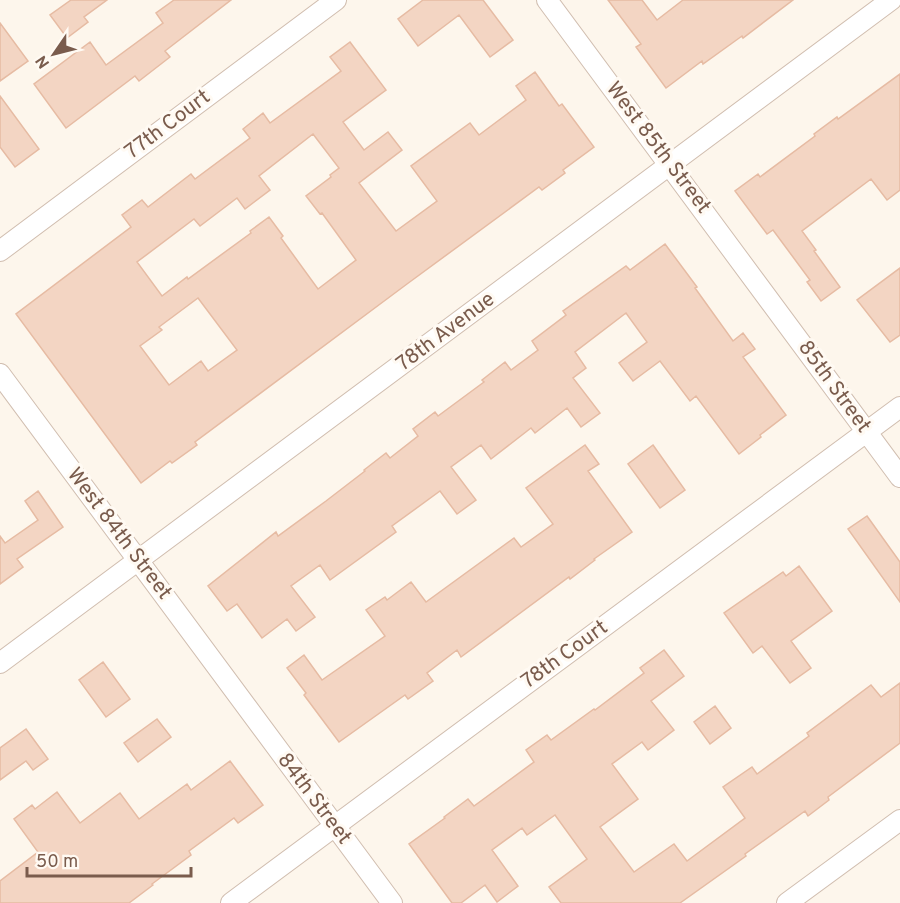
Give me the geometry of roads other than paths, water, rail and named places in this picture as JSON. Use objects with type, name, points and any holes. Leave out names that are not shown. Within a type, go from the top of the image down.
[{"type":"street","name":"77th Court","points":[[0,251],[336,0]]},
{"type":"street","name":"West 85th Street","points":[[547,0],[768,297]]},
{"type":"street","name":"78th Avenue","points":[[0,663],[891,0]]},
{"type":"street","name":"85th Street","points":[[768,297],[900,477]]},
{"type":"street","name":"West 84th Street","points":[[0,374],[237,694]]},
{"type":"street","name":"78th Court","points":[[231,903],[900,407]]},
{"type":"street","name":"84th Street","points":[[237,694],[392,903]]},
{"type":"street","points":[[787,903],[900,820]]}]
